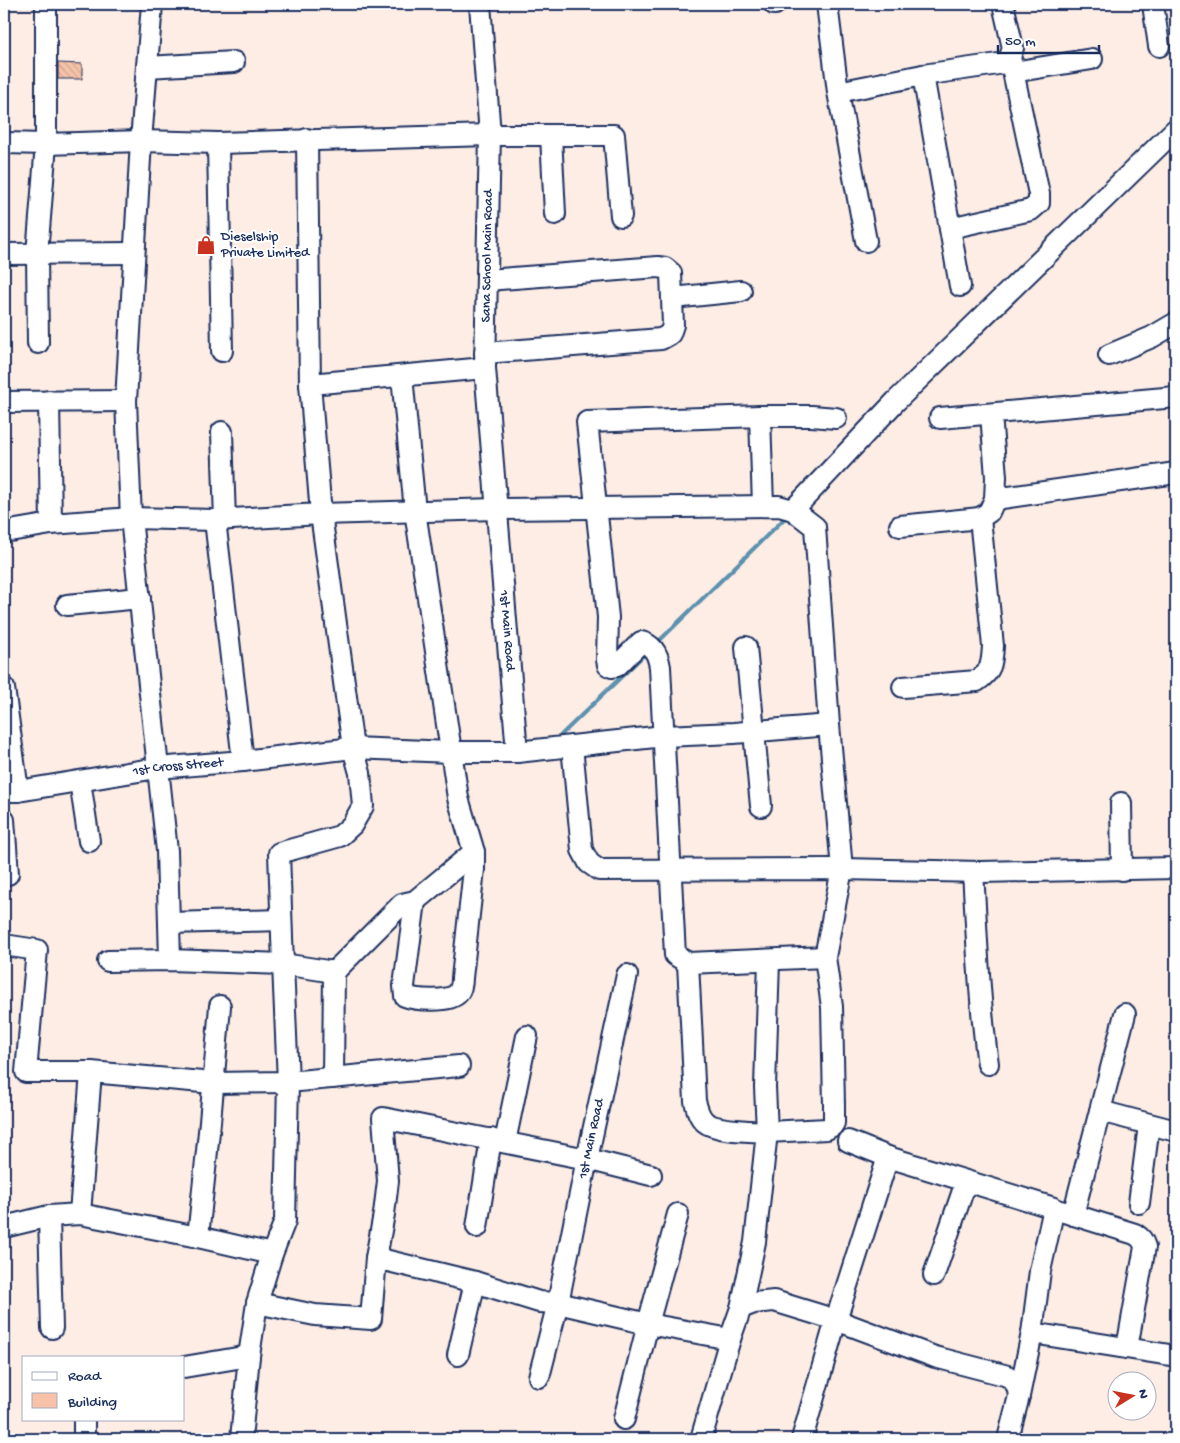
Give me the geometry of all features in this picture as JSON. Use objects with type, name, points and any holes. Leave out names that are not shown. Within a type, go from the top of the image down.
[{"type":"street","points":[[38,342],[37,254],[46,144],[46,4]]},
{"type":"street","points":[[152,4],[141,141],[126,401],[131,518],[167,851],[170,960]]},
{"type":"street","name":"Sana School Main Road","points":[[480,4],[490,135],[485,360],[496,509]]},
{"type":"street","points":[[827,4],[838,92],[866,241]]},
{"type":"street","points":[[950,228],[1030,210],[1039,203],[1039,194],[1012,64],[1013,48],[1003,4]]},
{"type":"street","points":[[1153,4],[1159,46]]},
{"type":"street","points":[[838,92],[923,75],[1005,63],[1092,59]]},
{"type":"street","points":[[147,67],[234,62]]},
{"type":"street","points":[[923,75],[960,286]]},
{"type":"street","points":[[794,510],[896,401],[1176,129]]},
{"type":"street","points":[[4,143],[46,144],[141,141],[218,143],[490,135],[614,135],[621,216]]},
{"type":"street","points":[[551,135],[555,214]]},
{"type":"street","points":[[241,1439],[249,1356],[257,1303],[272,1254],[285,1221],[288,1082],[279,852],[340,836],[352,825],[363,806],[360,773],[353,748],[321,514],[310,384],[307,139]]},
{"type":"street","points":[[218,143],[222,351]]},
{"type":"street","points":[[4,254],[134,253]]},
{"type":"street","points":[[310,384],[402,376],[485,360],[661,339],[670,334],[673,325],[671,273],[665,268],[487,280]]},
{"type":"street","points":[[673,298],[741,292]]},
{"type":"street","points":[[1109,355],[1152,337],[1176,322]]},
{"type":"street","points":[[402,376],[415,511],[451,752],[458,798],[474,852],[474,869],[461,989],[452,998],[411,999],[405,996],[404,986],[415,901]]},
{"type":"street","points":[[940,418],[1176,397]]},
{"type":"street","points":[[49,401],[51,524]]},
{"type":"street","points":[[4,402],[126,401]]},
{"type":"street","points":[[900,526],[980,518],[989,512],[995,499],[996,477],[991,414]]},
{"type":"street","points":[[760,416],[763,506]]},
{"type":"street","points":[[825,957],[688,963],[675,955],[659,660],[652,647],[641,642],[617,666],[612,667],[608,665],[608,617],[587,422],[760,416],[836,418]]},
{"type":"street","points":[[222,432],[220,520],[243,761]]},
{"type":"street","points":[[995,499],[1176,472]]},
{"type":"street","points":[[4,532],[51,524],[131,518],[220,520],[321,514],[496,509],[779,506],[794,510],[815,526],[829,725],[842,869],[825,957],[832,1007],[834,1105],[834,1123],[832,1126],[827,1129],[767,1132],[715,1128],[706,1123],[699,1114],[694,1101],[688,963]]},
{"type":"street","name":"1st Main Road","points":[[496,509],[517,752]]},
{"type":"street","points":[[903,687],[977,681],[986,675],[992,664],[993,646],[980,518]]},
{"type":"street","points":[[67,605],[140,598]]},
{"type":"street","points":[[746,647],[761,806]]},
{"type":"street","points":[[4,688],[11,791]]},
{"type":"street","name":"1st Cross Street","points":[[11,791],[157,768],[243,761],[353,748],[451,752],[517,752],[664,736],[829,725]]},
{"type":"street","points":[[572,746],[582,850],[589,863],[599,870],[842,869],[973,872],[1176,868]]},
{"type":"street","points":[[80,781],[89,841]]},
{"type":"street","points":[[1121,802],[1122,870]]},
{"type":"street","points":[[4,820],[8,874]]},
{"type":"street","points":[[333,1078],[334,972],[402,904],[415,901],[474,852]]},
{"type":"street","points":[[973,872],[978,972],[988,1064]]},
{"type":"street","points":[[169,923],[281,920]]},
{"type":"street","points":[[4,945],[37,950],[26,1072],[91,1072],[213,1083],[288,1082],[458,1066]]},
{"type":"street","points":[[108,962],[170,960],[282,964],[334,972]]},
{"type":"street","points":[[701,1439],[741,1308],[755,1242],[767,1132],[765,1087],[769,960]]},
{"type":"street","name":"1st Main Road","points":[[540,1377],[558,1303],[586,1159],[627,975]]},
{"type":"street","points":[[198,1237],[220,1006]]},
{"type":"street","points":[[1008,1439],[1032,1333],[1040,1271],[1100,1111],[1125,1014]]},
{"type":"street","points":[[477,1227],[498,1141],[528,1036]]},
{"type":"street","points":[[80,1214],[91,1072]]},
{"type":"street","points":[[1100,1111],[1176,1131]]},
{"type":"street","points":[[257,1303],[315,1315],[371,1319],[376,1258],[388,1181],[383,1118],[586,1159],[651,1175]]},
{"type":"street","points":[[1139,1203],[1149,1125]]},
{"type":"street","points":[[848,1141],[888,1157],[1135,1234],[1142,1238],[1145,1247],[1127,1348]]},
{"type":"street","points":[[802,1439],[836,1320],[888,1157]]},
{"type":"street","points":[[934,1274],[966,1182]]},
{"type":"street","points":[[4,1227],[50,1216],[80,1214],[198,1237],[272,1254]]},
{"type":"street","points":[[624,1419],[678,1214]]},
{"type":"street","points":[[50,1216],[52,1328]]},
{"type":"street","points":[[376,1258],[475,1282],[539,1302],[558,1303],[648,1324],[730,1339]]},
{"type":"street","points":[[458,1355],[475,1282]]},
{"type":"street","points":[[741,1308],[754,1303],[774,1301],[836,1320],[935,1357],[1008,1376],[1018,1386],[1019,1396]]},
{"type":"street","points":[[1032,1333],[1176,1356]]},
{"type":"street","points":[[185,1367],[249,1356]]},
{"type":"street","points":[[84,1420],[84,1439]]},
{"type":"building","points":[[58,63],[82,64],[82,79],[58,79]]},
{"type":"waterway","points":[[656,644],[787,516]]},
{"type":"waterway","points":[[561,735],[647,652]]},
{"type":"place","name":"Dieselship Private Limited","points":[[206,245]]}]
